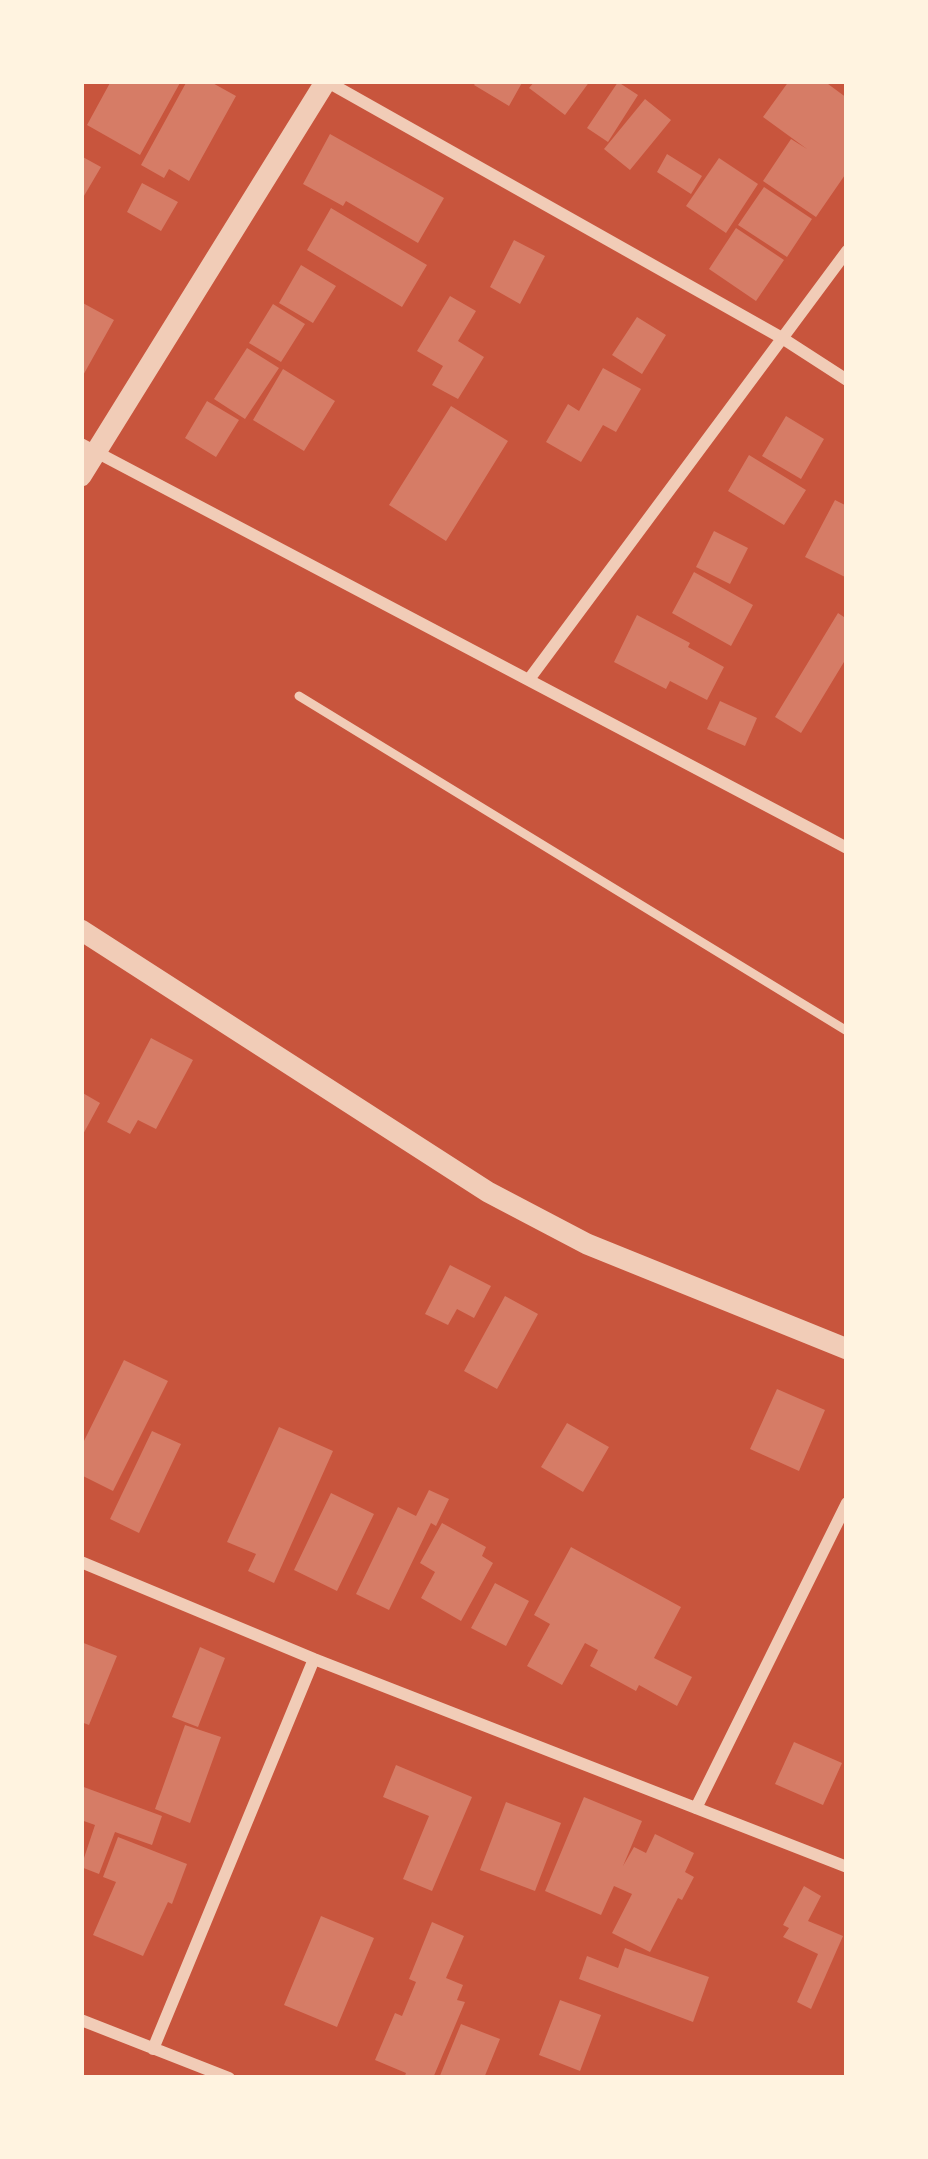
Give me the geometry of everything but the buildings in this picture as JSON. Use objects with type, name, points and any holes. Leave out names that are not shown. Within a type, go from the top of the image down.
[{"type":"street","points":[[81,476],[88,448],[326,81],[782,338],[847,380]]},
{"type":"street","points":[[530,678],[847,251]]},
{"type":"street","points":[[88,448],[847,848]]},
{"type":"street","points":[[81,930],[488,1192],[587,1244],[847,1349]]},
{"type":"street","points":[[696,1808],[847,1503]]},
{"type":"street","points":[[81,1562],[314,1659],[847,1868]]},
{"type":"street","points":[[153,2049],[314,1659]]},
{"type":"street","points":[[81,2020],[230,2078]]},
{"type":"lane","points":[[299,696],[847,1031]]}]
